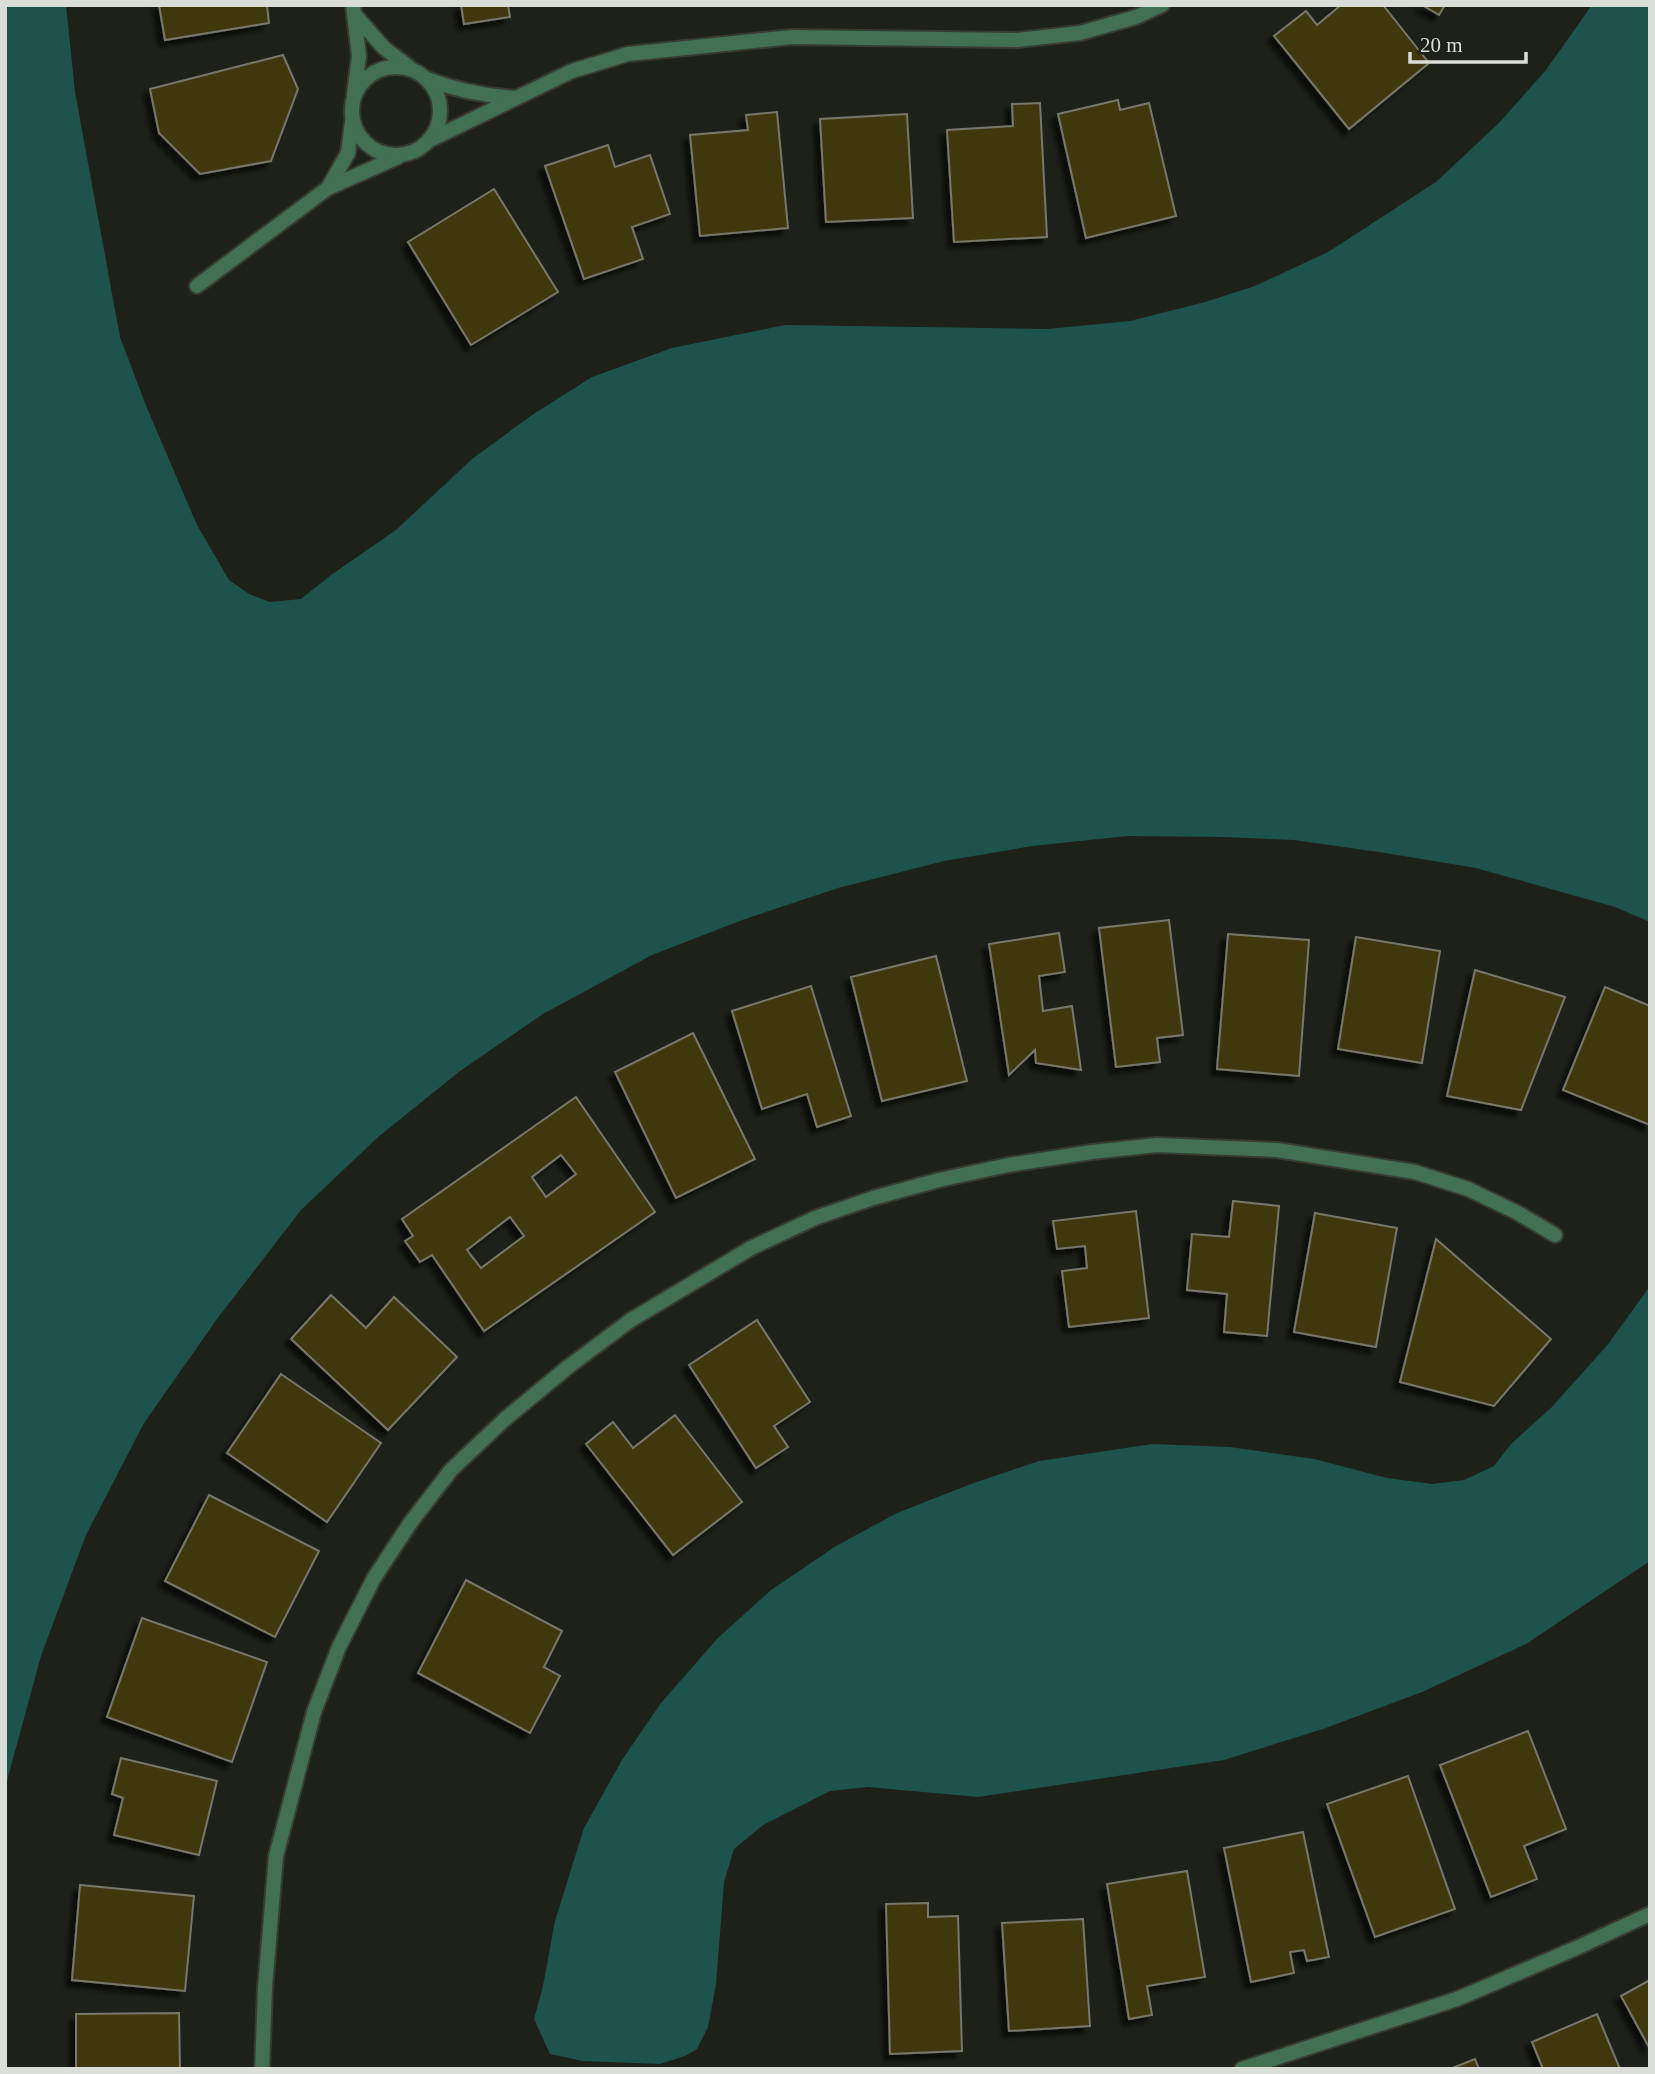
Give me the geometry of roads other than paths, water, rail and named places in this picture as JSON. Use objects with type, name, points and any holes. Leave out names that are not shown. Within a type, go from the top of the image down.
[{"type":"street","points":[[197,286],[328,188],[423,147],[432,139],[572,71],[628,54],[792,37],[1017,40],[1080,33],[1136,17],[1162,5]]},
{"type":"street","points":[[354,10],[384,48],[426,79],[435,89],[440,114],[432,139]]},
{"type":"street","points":[[328,188],[348,153],[359,56],[354,10]]},
{"type":"street","points":[[354,98],[360,85],[384,68],[413,70]]},
{"type":"street","points":[[426,79],[452,89],[485,96],[517,98]]},
{"type":"street","points":[[352,115],[363,141],[374,150],[401,156]]},
{"type":"street","points":[[262,2069],[265,1988],[276,1856],[314,1712],[339,1647],[374,1578],[411,1522],[451,1470],[505,1419],[631,1320],[751,1248],[815,1218],[873,1198],[1008,1165],[1157,1145],[1277,1150],[1415,1172],[1468,1189],[1555,1234]]},
{"type":"street","points":[[1241,2069],[1457,1999],[1650,1914]]},
{"type":"water","points":[[5,5],[66,5],[75,92],[120,337],[197,525],[229,580],[249,594],[270,602],[301,599],[396,530],[472,459],[532,415],[592,377],[672,348],[785,325],[1048,329],[1130,321],[1255,286],[1328,252],[1436,182],[1500,122],[1546,70],[1592,5],[1650,5],[1650,922],[1615,907],[1476,868],[1379,852],[1294,840],[1127,836],[1032,846],[944,861],[838,888],[745,919],[652,955],[543,1014],[460,1071],[377,1138],[301,1210],[217,1319],[144,1423],[86,1535],[41,1656],[8,1777],[5,1798]]},
{"type":"water","points":[[1650,1286],[1650,1561],[1526,1644],[1422,1692],[1323,1729],[1224,1760],[978,1797],[868,1787],[830,1791],[763,1825],[734,1849],[724,1882],[716,1984],[708,2027],[697,2049],[660,2064],[583,2061],[550,2054],[534,2019],[555,1921],[584,1828],[622,1760],[661,1703],[718,1638],[771,1590],[836,1546],[897,1513],[1039,1461],[1152,1444],[1230,1447],[1314,1459],[1387,1478],[1432,1484],[1464,1480],[1494,1466],[1511,1444],[1552,1407],[1609,1343]]}]
